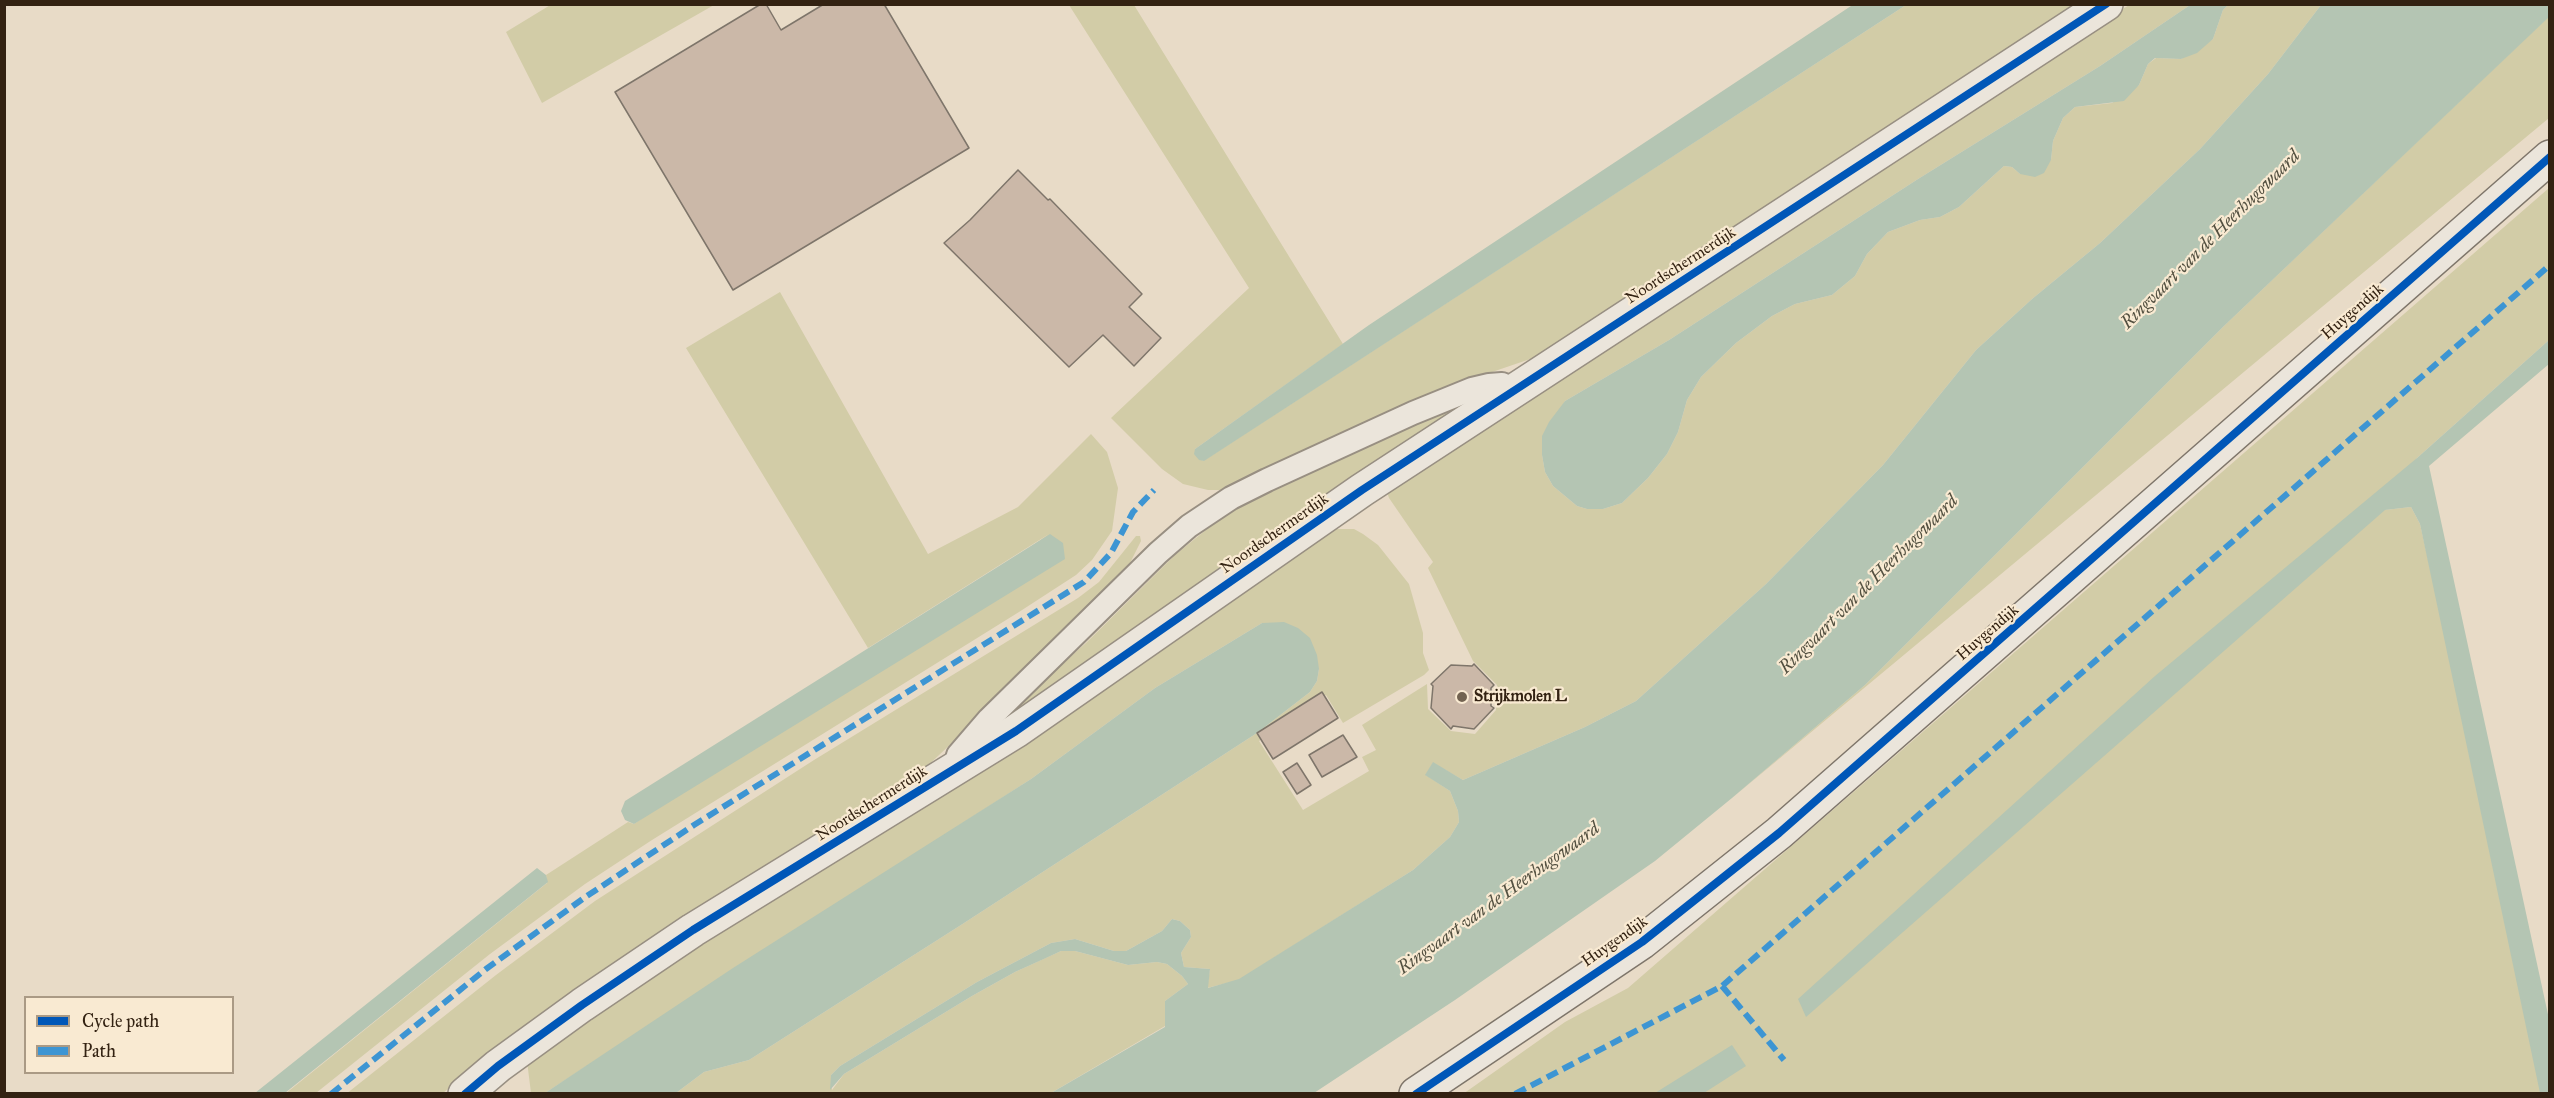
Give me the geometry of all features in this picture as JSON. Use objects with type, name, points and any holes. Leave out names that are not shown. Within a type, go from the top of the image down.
[{"type":"street","name":"Noordschermerdijk","points":[[465,1094],[498,1066],[582,1005],[693,930],[1016,731],[1353,496],[2106,4]]},
{"type":"street","name":"Huygendijk","points":[[1416,1094],[1642,942],[1779,833],[2550,157]]},
{"type":"lane","points":[[955,768],[958,755],[989,718],[1189,526],[1232,498],[1267,480],[1413,413],[1472,389],[1489,385],[1502,384],[1513,390]]},
{"type":"shaded area","points":[[552,4],[714,5],[542,103],[506,32]]},
{"type":"shaded area","points":[[1069,5],[1134,5],[1343,344],[1195,449],[1203,461],[1906,5],[2082,5],[1542,355],[1451,386],[1251,478],[1221,490],[1208,490],[1183,484],[1162,469],[1111,418],[1249,288]]},
{"type":"shaded area","points":[[2129,5],[2190,5],[2100,66],[1918,179],[1669,340],[1565,401],[1542,455],[1545,472],[1553,486],[1577,506],[1587,509],[1603,509],[1622,503],[1648,478],[1667,454],[1678,432],[1687,400],[1701,377],[1736,343],[1772,316],[1795,304],[1832,295],[1855,276],[1867,254],[1888,232],[1920,220],[1940,217],[1959,207],[2004,166],[2012,167],[2020,174],[2051,160],[2053,141],[2063,118],[2075,107],[2112,103],[2139,85],[2148,64],[2156,58],[2181,59],[2213,39],[2223,10],[2228,5],[2321,5],[2268,74],[2200,149],[2100,243],[2032,299],[1976,350],[1883,465],[1766,584],[1636,701],[1585,727],[1463,780],[1433,763],[1426,775],[1450,791],[1458,811],[1459,822],[1450,837],[1413,870],[1239,980],[1207,988],[1210,969],[1184,967],[1181,953],[1191,937],[1190,930],[1180,921],[1172,919],[1162,931],[1126,951],[1114,951],[1075,939],[1051,943],[977,982],[840,1066],[831,1075],[832,1090],[844,1074],[972,996],[1015,972],[1061,951],[1075,951],[1128,965],[1157,962],[1167,964],[1182,976],[1188,984],[1165,1001],[1165,1026],[1051,1093],[676,1093],[704,1072],[749,1060],[1257,733],[1310,692],[1317,681],[1319,669],[1262,623],[1155,688],[1031,779],[545,1093],[531,1093],[527,1061],[530,1056],[1322,533],[1337,529],[1354,529],[1363,534],[1378,545],[1409,584],[1423,633],[1423,653],[1429,670],[1343,723],[1326,695],[1259,741],[1303,810],[1369,771],[1362,757],[1376,750],[1362,725],[1427,684],[1428,709],[1451,731],[1475,734],[1496,710],[1497,685],[1473,661],[1428,568],[1433,562],[1387,492]]},
{"type":"shaded area","points":[[2549,16],[2549,118],[1732,798],[1865,685],[2224,326]]},
{"type":"shaded area","points":[[2549,188],[2549,340],[2417,458],[2385,510],[2411,507],[2420,524],[2549,1093],[1463,1094],[1565,1022],[1628,988]]},
{"type":"shaded area","points":[[780,292],[928,554],[1018,507],[1091,434],[1107,452],[1118,488],[1112,531],[1092,560],[1076,575],[585,884],[490,954],[316,1093],[285,1094],[547,883],[546,875],[628,822],[634,824],[1049,534],[868,648],[686,348]]},
{"type":"shaded area","points":[[1461,403],[1465,406],[997,730],[1004,715],[1086,643],[1175,555],[1217,521],[1324,464]]},
{"type":"shaded area","points":[[1136,536],[1140,536],[1141,541],[1127,569],[1042,658],[921,772],[481,1061],[443,1093],[346,1094],[496,975],[595,901],[814,760],[1078,598],[1099,582]]},
{"type":"water","points":[[1854,4],[1906,5],[1204,461],[1199,460],[1194,454],[1195,449],[1369,325]]},
{"type":"water","points":[[2190,5],[2228,5],[2223,10],[2213,39],[2197,53],[2181,59],[2155,58],[2148,64],[2139,85],[2124,101],[2075,107],[2063,118],[2053,141],[2051,160],[2044,173],[2035,177],[2020,174],[2012,167],[2004,166],[1959,207],[1940,217],[1920,220],[1888,232],[1867,254],[1855,276],[1832,295],[1795,304],[1772,316],[1736,343],[1701,377],[1687,400],[1678,432],[1667,454],[1648,478],[1622,503],[1603,509],[1587,509],[1577,506],[1553,486],[1545,472],[1542,436],[1549,422],[1565,401],[1669,340],[1918,179],[2100,66]]},
{"type":"water","name":"Ringvaart van de Heerhugowaard","points":[[2321,5],[2549,5],[2550,16],[2224,326],[1865,685],[1655,861],[1455,1000],[1314,1093],[1051,1093],[1165,1027],[1165,1001],[1188,984],[1167,964],[1157,962],[1128,965],[1075,951],[1061,951],[1015,972],[972,996],[844,1074],[830,1090],[831,1075],[840,1066],[977,982],[1051,943],[1075,939],[1114,951],[1126,951],[1162,931],[1172,919],[1180,921],[1190,930],[1191,937],[1181,953],[1184,967],[1210,969],[1208,988],[1239,979],[1413,870],[1450,837],[1459,822],[1458,811],[1450,791],[1425,775],[1433,762],[1463,780],[1585,727],[1636,701],[1766,584],[1883,465],[1976,350],[2032,299],[2100,243],[2200,149],[2268,74]]},
{"type":"water","points":[[2549,340],[2549,364],[2429,466],[2549,1019],[2549,1093],[2540,1093],[2420,524],[2411,507],[2385,510],[1806,1017],[1798,999],[2155,676],[2417,458]]},
{"type":"water","points":[[1050,534],[1063,543],[1065,559],[634,824],[625,820],[621,811],[625,801]]},
{"type":"water","points":[[1284,622],[1298,628],[1310,638],[1317,655],[1319,669],[1317,681],[1310,692],[1257,733],[961,925],[749,1060],[704,1072],[676,1093],[545,1093],[733,968],[1031,779],[1155,688],[1262,623]]},
{"type":"water","points":[[537,868],[546,875],[548,882],[285,1093],[255,1093]]},
{"type":"water","points":[[1732,1045],[1746,1066],[1704,1093],[1655,1093]]},
{"type":"building","points":[[761,4],[766,4],[781,30],[824,4],[884,4],[969,148],[733,290],[615,92]]},
{"type":"building","points":[[1018,170],[1048,200],[1050,199],[1142,294],[1129,307],[1161,338],[1134,366],[1103,335],[1069,367],[944,243],[970,220]]},
{"type":"building","name":"Strijkmolen L","points":[[1474,664],[1494,685],[1491,688],[1491,706],[1494,708],[1474,729],[1453,726],[1451,729],[1431,708],[1433,686],[1431,684],[1451,665],[1472,666]]},
{"type":"building","points":[[1322,692],[1338,718],[1273,759],[1257,733]]},
{"type":"building","points":[[1343,735],[1357,757],[1322,777],[1309,755]]},
{"type":"building","points":[[1297,763],[1311,785],[1297,794],[1283,772]]},
{"type":"marked path","points":[[1515,1094],[1722,986],[2550,265]]},
{"type":"marked path","points":[[331,1094],[486,969],[584,898],[694,825],[1084,582],[1111,553],[1133,512],[1154,490]]},
{"type":"marked path","points":[[1722,986],[1784,1060]]},
{"type":"cycle path","points":[[465,1094],[498,1066],[582,1005],[693,930],[1016,731],[1362,490],[2106,4]]},
{"type":"cycle path","points":[[1416,1094],[1642,942],[1779,833],[2550,157]]},
{"type":"place","name":"Strijkmolen L","points":[[1462,697]]}]
